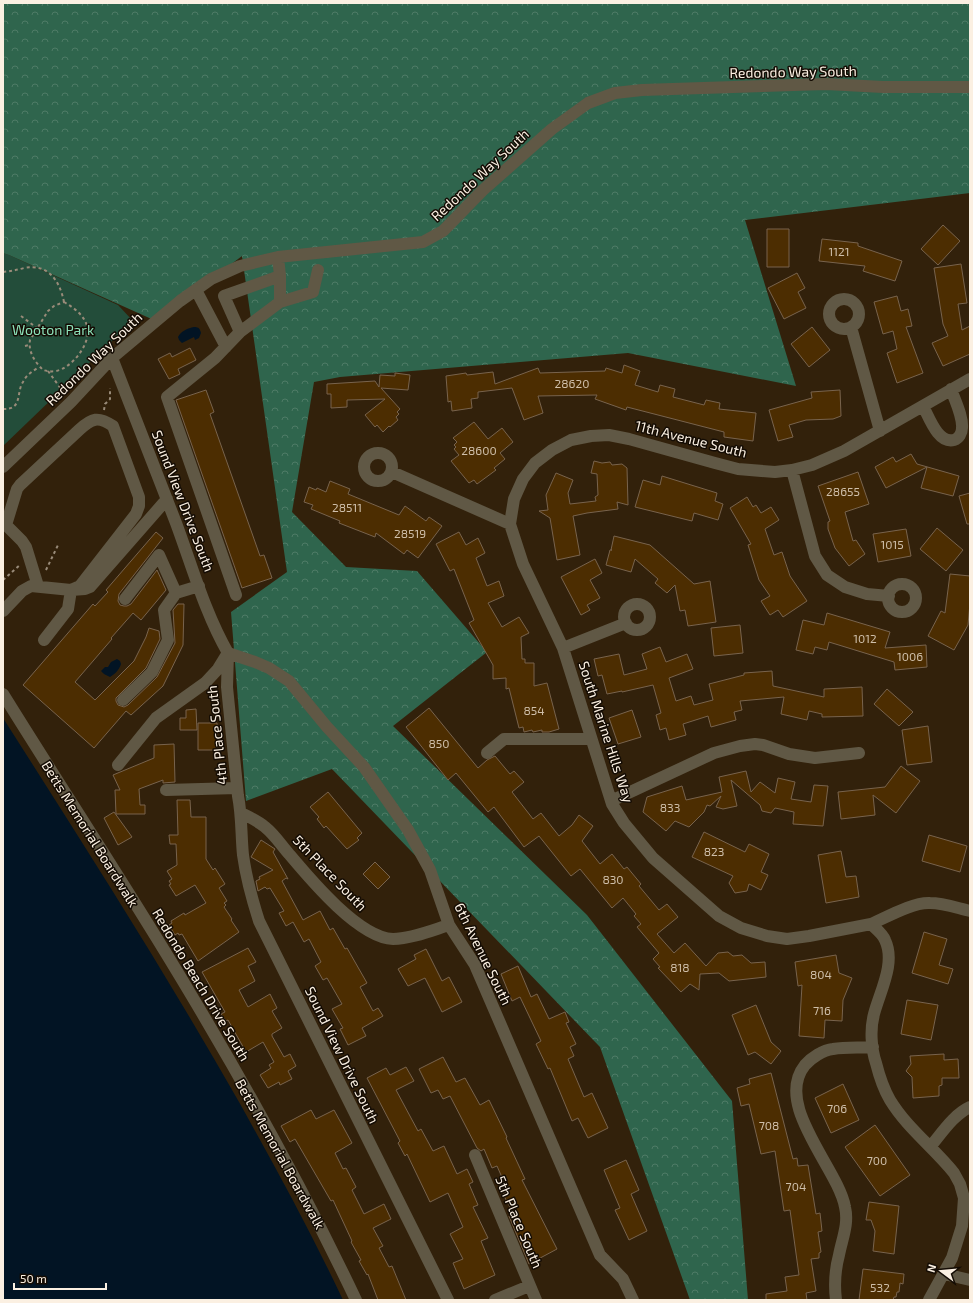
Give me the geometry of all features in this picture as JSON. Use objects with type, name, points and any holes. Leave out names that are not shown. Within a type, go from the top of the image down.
[{"type":"street","name":"Redondo Way South","points":[[3,467],[71,402],[112,358],[156,321],[211,279],[240,266],[278,257],[423,242],[443,232],[483,190],[552,129],[588,103],[615,93],[642,90],[826,84],[883,87],[970,87]]},
{"type":"street","points":[[278,257],[280,302]]},
{"type":"street","points":[[236,596],[166,397],[215,358],[240,332],[280,302],[313,292],[318,270]]},
{"type":"street","points":[[240,332],[224,296],[280,276]]},
{"type":"street","points":[[196,290],[226,346]]},
{"type":"street","points":[[851,327],[880,431]]},
{"type":"street","name":"Sound View Drive South","points":[[112,358],[167,499],[198,586],[228,653]]},
{"type":"street","name":"11th Avenue South","points":[[510,524],[514,499],[523,479],[535,463],[552,450],[571,440],[591,436],[609,435],[629,438],[714,463],[738,468],[775,472],[792,470],[829,459],[970,379]]},
{"type":"street","points":[[923,406],[938,434],[944,439],[952,440],[957,438],[960,435],[962,428],[962,420],[951,389]]},
{"type":"street","points":[[38,586],[26,547],[22,541],[4,524],[17,489],[20,485],[87,423],[95,419],[105,421],[113,426],[139,497],[138,506],[136,514],[80,586],[71,590]]},
{"type":"street","points":[[792,470],[815,556],[828,574],[845,587],[867,594],[889,596]]},
{"type":"street","points":[[392,472],[510,524]]},
{"type":"street","points":[[3,611],[22,591],[31,586],[71,590],[90,587],[167,499]]},
{"type":"street","name":"South Marine Hills Way","points":[[510,524],[523,564],[563,648],[610,801],[624,823],[653,858],[719,916],[741,928],[767,936],[787,939],[871,924],[913,906],[929,903],[948,905],[970,911]]},
{"type":"street","points":[[125,599],[159,555],[176,593]]},
{"type":"street","points":[[123,700],[152,672],[168,640],[164,610],[176,593],[198,586]]},
{"type":"street","points":[[44,640],[68,609],[71,590]]},
{"type":"street","points":[[563,648],[626,623]]},
{"type":"street","points":[[118,766],[156,718],[205,683],[218,669],[228,653]]},
{"type":"street","name":"4th Place South","points":[[228,653],[227,686],[237,788],[241,813]]},
{"type":"street","name":"6th Avenue South","points":[[228,653],[269,668],[289,681],[327,727],[364,767],[408,830],[430,870],[449,925],[475,964],[600,1255],[623,1279],[633,1300]]},
{"type":"street","name":"Redondo Beach Drive South","points":[[3,694],[190,993],[324,1232],[356,1300]]},
{"type":"street","points":[[487,753],[504,738],[591,739]]},
{"type":"street","points":[[610,801],[714,753],[740,746],[755,744],[763,745],[789,754],[815,758],[859,753]]},
{"type":"street","points":[[166,790],[237,788]]},
{"type":"street","name":"Sound View Drive South","points":[[241,813],[243,854],[249,887],[259,920],[448,1300]]},
{"type":"street","name":"5th Place South","points":[[241,813],[265,827],[325,894],[353,920],[372,934],[399,939],[449,925]]},
{"type":"street","points":[[871,924],[885,938],[889,958],[874,1016],[872,1047],[881,1078],[890,1099],[905,1120],[954,1173],[960,1184],[964,1198],[963,1218],[958,1241],[952,1258],[929,1300]]},
{"type":"street","points":[[836,1300],[834,1287],[835,1272],[846,1230],[845,1206],[839,1187],[804,1124],[798,1099],[797,1085],[802,1069],[816,1056],[832,1049],[872,1047]]},
{"type":"street","points":[[930,1147],[957,1116],[970,1107]]},
{"type":"street","name":"5th Place South","points":[[475,1155],[536,1300]]},
{"type":"street","points":[[944,1274],[970,1280]]},
{"type":"street","points":[[495,1300],[529,1286]]},
{"type":"path","points":[[3,272],[18,271],[25,268],[40,269],[54,277],[58,282],[62,289],[64,302]]},
{"type":"path","points":[[64,302],[74,308],[82,316],[87,326],[87,339],[79,354],[66,367],[56,371],[43,370],[32,358],[29,345],[30,340],[48,311],[54,306],[64,302]]},
{"type":"path","points":[[21,316],[37,328]]},
{"type":"path","points":[[25,346],[29,345]]},
{"type":"path","points":[[3,409],[12,408],[16,404],[24,380],[40,366]]},
{"type":"path","points":[[48,371],[71,402]]},
{"type":"path","points":[[105,421],[104,408],[105,404],[110,399],[110,385]]},
{"type":"green space","points":[[3,3],[970,3],[970,193],[745,220],[796,386],[628,353],[340,377],[314,382],[292,512],[346,567],[417,571],[487,652],[393,726],[587,915],[732,1101],[748,1300],[690,1300],[600,1047],[332,769],[246,801],[231,612],[287,572],[242,256],[156,321],[3,253]]},
{"type":"green space","name":"Wooton Park","points":[[3,253],[118,305],[133,321],[3,446]]},
{"type":"water","points":[[194,327],[200,330],[201,333],[199,338],[195,340],[194,337],[182,343],[179,340],[179,335],[185,330]]},
{"type":"water","points":[[117,659],[121,664],[114,675],[110,677],[101,671],[105,667],[108,667],[111,662]]},
{"type":"water","points":[[3,718],[124,909],[211,1053],[292,1200],[343,1300],[3,1300]]},
{"type":"building","points":[[943,225],[960,241],[938,265],[921,249]]},
{"type":"building","points":[[767,229],[789,229],[789,267],[767,267]]},
{"type":"building","points":[[822,239],[858,243],[858,246],[902,261],[895,281],[863,271],[865,266],[819,261]]},
{"type":"building","points":[[961,264],[967,303],[958,304],[962,330],[970,326],[970,354],[943,366],[932,343],[948,336],[943,324],[934,268]]},
{"type":"building","points":[[797,273],[805,288],[798,292],[806,308],[784,319],[768,288]]},
{"type":"building","points":[[897,296],[901,311],[908,309],[912,326],[906,327],[923,373],[897,383],[887,353],[897,349],[893,331],[883,334],[874,302]]},
{"type":"building","points":[[812,327],[830,350],[809,367],[791,344]]},
{"type":"building","points":[[190,348],[196,360],[178,369],[180,374],[169,379],[158,359],[170,353],[172,357]]},
{"type":"building","points":[[624,365],[640,371],[635,385],[658,392],[660,385],[675,389],[673,397],[704,405],[706,400],[720,403],[719,409],[756,413],[753,441],[724,437],[724,432],[627,407],[626,410],[595,399],[597,395],[538,396],[543,413],[524,420],[512,388],[478,392],[478,398],[471,399],[472,408],[452,411],[451,401],[448,402],[446,376],[466,373],[467,375],[493,372],[495,384],[538,368],[540,373],[605,371],[606,368],[622,373]]},
{"type":"building","points":[[395,373],[410,375],[408,390],[381,388],[400,409],[397,412],[399,414],[396,417],[398,420],[383,432],[377,425],[375,427],[365,415],[385,399],[347,400],[347,407],[331,408],[331,394],[327,394],[327,384],[375,381],[379,387],[380,375],[395,376]]},
{"type":"building","points":[[206,390],[214,412],[210,414],[260,556],[264,555],[272,578],[242,588],[176,400]]},
{"type":"building","points":[[840,390],[841,416],[833,419],[806,420],[789,425],[793,437],[778,441],[769,410],[812,398],[811,392]]},
{"type":"building","points":[[474,422],[488,439],[502,428],[513,442],[500,453],[505,459],[494,468],[496,470],[477,484],[474,480],[469,483],[451,461],[459,455],[454,449],[456,447],[454,445],[457,442],[453,438]]},
{"type":"building","points":[[911,454],[917,464],[959,476],[953,496],[921,488],[927,467],[886,488],[875,467],[893,457],[896,462]]},
{"type":"building","points":[[594,461],[602,463],[610,462],[612,465],[622,464],[627,468],[628,505],[617,502],[618,509],[573,516],[580,555],[557,560],[550,518],[539,511],[548,510],[546,495],[556,473],[573,480],[568,493],[570,504],[596,501],[595,497],[598,495],[597,474],[591,473]]},
{"type":"building","points":[[858,472],[869,504],[845,512],[853,541],[856,540],[865,554],[849,566],[835,548],[828,529],[828,522],[830,521],[818,486]]},
{"type":"building","points":[[662,476],[717,493],[715,501],[723,504],[718,520],[694,513],[692,521],[635,507],[643,480],[660,485]]},
{"type":"building","points":[[330,481],[350,489],[348,494],[399,515],[405,506],[426,521],[429,517],[442,526],[418,558],[407,550],[404,554],[376,533],[375,537],[339,523],[340,521],[311,509],[313,505],[304,502],[309,487],[316,490],[317,488],[326,492]]},
{"type":"building","points":[[970,493],[970,524],[967,524],[959,496]]},
{"type":"building","points":[[747,497],[753,507],[756,505],[761,513],[771,507],[779,520],[765,529],[774,555],[782,552],[790,576],[807,601],[783,617],[778,610],[770,615],[761,601],[770,596],[759,580],[748,545],[751,544],[730,508]]},
{"type":"building","points":[[937,528],[963,550],[946,571],[920,549]]},
{"type":"building","points":[[906,529],[911,556],[878,562],[873,534]]},
{"type":"building","points":[[156,532],[163,538],[119,594],[118,601],[120,605],[124,606],[131,604],[157,570],[166,590],[141,620],[133,613],[75,682],[95,700],[134,661],[149,628],[159,631],[160,639],[146,668],[116,698],[118,705],[124,707],[128,705],[157,677],[175,643],[173,610],[178,604],[184,604],[183,645],[163,686],[131,715],[126,711],[94,748],[23,685],[93,604],[95,606],[108,592],[106,590]]},
{"type":"building","points":[[459,532],[466,545],[478,538],[485,553],[476,558],[487,586],[499,581],[504,596],[488,603],[502,627],[519,617],[529,633],[521,637],[522,659],[525,659],[525,663],[534,663],[534,686],[547,683],[559,729],[549,732],[542,732],[542,730],[533,732],[532,730],[524,732],[523,727],[519,728],[509,688],[506,689],[506,678],[493,679],[493,665],[469,623],[474,620],[454,569],[450,571],[436,544]]},
{"type":"building","points":[[614,536],[650,545],[694,584],[710,581],[716,622],[688,626],[685,610],[680,611],[675,585],[667,593],[655,583],[658,579],[635,559],[631,572],[606,565]]},
{"type":"building","points":[[595,559],[602,573],[590,580],[600,598],[587,605],[590,610],[581,615],[561,577]]},
{"type":"building","points":[[950,574],[970,576],[968,625],[954,650],[928,636],[941,611],[945,613]]},
{"type":"building","points":[[827,613],[890,632],[885,648],[926,645],[927,667],[895,670],[894,662],[829,642],[827,650],[815,647],[813,654],[796,650],[803,620],[824,625]]},
{"type":"building","points":[[740,625],[743,653],[714,656],[711,628]]},
{"type":"building","points":[[660,647],[666,662],[687,654],[693,669],[669,678],[676,701],[691,696],[694,705],[713,700],[709,684],[744,675],[744,673],[772,671],[773,686],[824,697],[824,689],[862,687],[863,716],[822,717],[822,714],[809,711],[807,720],[781,714],[784,697],[740,701],[742,710],[734,712],[736,720],[711,727],[708,716],[683,724],[686,735],[669,740],[666,728],[660,730],[656,715],[661,713],[653,685],[607,694],[602,675],[598,676],[594,659],[619,654],[624,675],[647,669],[642,654]]},
{"type":"building","points":[[887,689],[913,712],[899,726],[874,704]]},
{"type":"building","points":[[429,708],[478,768],[487,760],[495,756],[510,774],[514,771],[524,782],[512,792],[533,819],[541,813],[559,836],[572,825],[579,815],[593,826],[582,841],[600,864],[612,854],[624,869],[627,867],[641,884],[639,886],[659,910],[667,904],[678,917],[657,934],[674,953],[685,943],[706,966],[718,953],[728,952],[733,956],[742,955],[751,963],[765,962],[766,977],[729,981],[719,973],[700,974],[699,990],[690,984],[681,992],[658,968],[660,967],[653,959],[659,953],[637,927],[641,924],[634,916],[636,914],[623,898],[612,908],[580,869],[571,876],[539,836],[524,847],[494,807],[488,812],[456,773],[448,780],[406,727]]},
{"type":"building","points":[[196,709],[197,730],[180,730],[180,718],[186,718],[186,710]]},
{"type":"building","points":[[632,710],[641,737],[618,744],[609,718]]},
{"type":"building","points":[[198,723],[217,723],[217,750],[198,750]]},
{"type":"building","points":[[928,726],[932,762],[907,765],[902,730]]},
{"type":"building","points":[[174,744],[175,782],[163,783],[163,780],[139,789],[140,805],[145,805],[145,814],[116,814],[115,790],[120,790],[113,775],[154,758],[154,745]]},
{"type":"building","points":[[901,766],[920,781],[896,813],[873,795],[875,815],[841,819],[838,792],[885,787]]},
{"type":"building","points":[[746,771],[751,792],[760,782],[775,793],[778,778],[795,782],[791,799],[811,802],[814,785],[828,786],[823,826],[793,824],[794,812],[775,808],[771,813],[762,811],[760,805],[731,780],[737,806],[723,809],[716,807],[721,796],[710,806],[707,805],[704,812],[689,827],[675,821],[666,831],[643,812],[647,797],[682,786],[686,800],[722,792],[719,777]]},
{"type":"building","points":[[328,792],[362,833],[357,838],[359,840],[347,849],[326,826],[324,828],[317,819],[319,817],[310,807]]},
{"type":"building","points":[[177,800],[190,800],[191,817],[206,817],[206,859],[213,870],[215,868],[225,884],[219,888],[227,901],[224,903],[226,905],[224,907],[239,932],[198,961],[182,934],[179,935],[178,933],[175,935],[169,925],[172,923],[171,921],[184,913],[185,915],[206,903],[195,885],[176,896],[169,885],[171,884],[169,881],[172,879],[167,871],[177,865],[176,844],[170,844],[169,835],[178,835]]},
{"type":"building","points":[[114,812],[132,837],[118,845],[104,818]]},
{"type":"building","points":[[704,832],[745,852],[749,844],[769,854],[761,872],[768,875],[761,890],[749,884],[747,891],[735,893],[729,883],[733,876],[692,857]]},
{"type":"building","points":[[929,835],[967,846],[960,872],[922,861]]},
{"type":"building","points":[[261,840],[275,849],[273,852],[288,879],[286,878],[282,881],[303,920],[320,911],[330,930],[333,928],[345,949],[347,948],[367,983],[360,987],[373,1011],[378,1008],[383,1016],[362,1028],[366,1036],[348,1045],[340,1029],[343,1028],[332,1009],[342,1004],[327,978],[323,980],[315,966],[321,962],[309,939],[304,942],[293,922],[286,926],[279,913],[284,911],[270,888],[267,889],[265,887],[258,891],[256,881],[260,879],[259,877],[273,870],[251,857]]},
{"type":"building","points":[[841,851],[846,877],[856,876],[859,897],[826,903],[818,855]]},
{"type":"building","points":[[375,862],[390,877],[378,889],[363,874]]},
{"type":"building","points":[[924,932],[947,939],[939,965],[953,969],[948,984],[912,973]]},
{"type":"building","points":[[248,948],[256,962],[248,966],[255,981],[239,990],[248,1007],[270,994],[277,1008],[272,1011],[282,1028],[272,1034],[272,1036],[284,1057],[290,1054],[296,1066],[288,1071],[292,1079],[280,1085],[279,1082],[268,1088],[260,1075],[271,1068],[269,1065],[274,1062],[263,1042],[246,1052],[228,1020],[226,1021],[221,1014],[225,1012],[202,972]]},
{"type":"building","points":[[426,949],[442,981],[449,977],[462,1002],[442,1012],[425,978],[408,986],[398,969],[416,959],[414,955]]},
{"type":"building","points":[[836,955],[839,973],[852,978],[843,1000],[842,1021],[825,1020],[824,1038],[799,1036],[802,985],[798,986],[795,962]]},
{"type":"building","points":[[518,966],[531,997],[537,994],[549,1019],[565,1012],[569,1022],[566,1023],[576,1044],[570,1047],[574,1056],[568,1059],[584,1097],[592,1093],[608,1128],[588,1138],[578,1118],[572,1121],[550,1068],[548,1069],[536,1044],[541,1041],[520,997],[512,1001],[501,974]]},
{"type":"building","points":[[907,1000],[938,1005],[931,1040],[901,1034]]},
{"type":"building","points":[[756,1005],[771,1042],[781,1051],[771,1064],[755,1052],[748,1055],[732,1015]]},
{"type":"building","points":[[944,1054],[944,1060],[958,1059],[959,1078],[942,1078],[942,1085],[939,1086],[939,1096],[913,1098],[912,1077],[906,1071],[911,1064],[910,1056]]},
{"type":"building","points":[[443,1057],[456,1082],[465,1078],[480,1105],[489,1100],[525,1179],[522,1180],[557,1249],[529,1264],[509,1216],[513,1213],[503,1194],[508,1191],[497,1166],[492,1168],[484,1149],[481,1151],[477,1148],[450,1096],[443,1099],[438,1090],[431,1093],[419,1069]]},
{"type":"building","points":[[406,1067],[414,1081],[396,1090],[418,1131],[421,1129],[433,1151],[444,1146],[457,1174],[467,1169],[473,1182],[469,1184],[478,1205],[473,1207],[488,1238],[481,1241],[495,1275],[464,1289],[453,1263],[463,1259],[450,1234],[463,1227],[448,1193],[430,1202],[407,1154],[405,1156],[398,1143],[400,1141],[367,1078],[386,1068],[390,1075]]},
{"type":"building","points":[[771,1073],[793,1159],[797,1158],[798,1166],[808,1165],[816,1214],[820,1213],[822,1231],[818,1232],[821,1252],[819,1253],[819,1258],[811,1259],[816,1291],[806,1293],[807,1300],[766,1300],[766,1294],[787,1291],[785,1277],[799,1275],[790,1210],[784,1211],[775,1151],[761,1154],[749,1104],[741,1106],[737,1088],[750,1084],[749,1079]]},
{"type":"building","points":[[843,1084],[859,1120],[831,1133],[815,1098]]},
{"type":"building","points":[[311,1110],[316,1119],[334,1110],[352,1143],[335,1153],[343,1169],[346,1168],[356,1187],[352,1190],[364,1214],[384,1204],[391,1219],[373,1228],[383,1246],[379,1248],[389,1267],[392,1266],[406,1300],[378,1300],[368,1274],[367,1275],[359,1261],[361,1260],[351,1242],[352,1241],[333,1200],[331,1201],[295,1139],[290,1142],[281,1126]]},
{"type":"building","points":[[875,1125],[910,1175],[880,1196],[845,1147]]},
{"type":"building","points":[[626,1160],[639,1190],[631,1194],[647,1231],[629,1240],[615,1210],[620,1208],[604,1170]]},
{"type":"building","points":[[869,1202],[899,1206],[894,1254],[873,1251],[875,1231],[871,1220],[866,1220]]},
{"type":"building","points":[[863,1269],[904,1274],[903,1284],[900,1283],[899,1292],[897,1292],[896,1297],[894,1297],[893,1300],[859,1300]]}]
